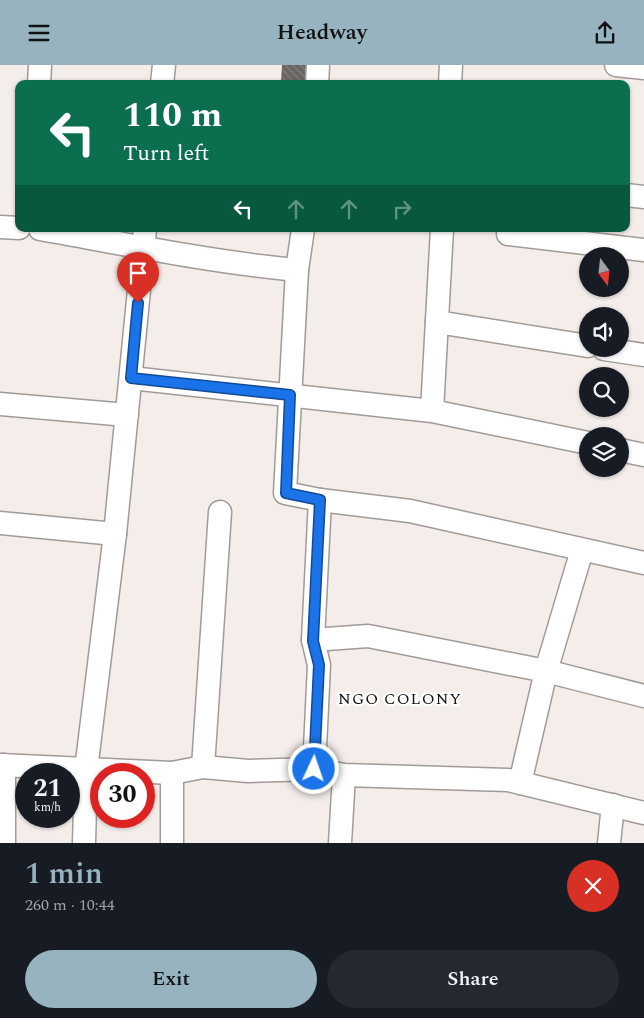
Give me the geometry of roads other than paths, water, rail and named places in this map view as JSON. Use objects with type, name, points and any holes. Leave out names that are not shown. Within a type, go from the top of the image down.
[{"type":"street","points":[[39,80],[40,65]]},
{"type":"street","points":[[162,80],[164,65]]},
{"type":"street","points":[[317,80],[318,65]]},
{"type":"street","points":[[450,80],[451,65]]},
{"type":"street","points":[[616,65],[644,67]]},
{"type":"street","points":[[630,195],[644,197]]},
{"type":"street","points":[[0,227],[15,227]]},
{"type":"street","points":[[75,232],[144,238],[260,267],[297,270]]},
{"type":"street","points":[[303,232],[297,270],[286,493],[320,500],[410,511],[644,563]]},
{"type":"street","points":[[432,411],[442,232]]},
{"type":"street","points":[[508,234],[644,250]]},
{"type":"street","points":[[84,843],[86,770],[116,534],[144,238]]},
{"type":"street","points":[[437,322],[579,345]]},
{"type":"street","points":[[629,353],[644,355]]},
{"type":"street","points":[[131,378],[432,411],[579,441]]},
{"type":"street","points":[[0,404],[127,415]]},
{"type":"street","points":[[629,452],[644,455]]},
{"type":"street","points":[[314,769],[319,665],[313,641],[320,500]]},
{"type":"street","points":[[203,767],[220,512]]},
{"type":"street","points":[[0,523],[116,534]]},
{"type":"street","points":[[520,783],[546,671],[582,550]]},
{"type":"street","points":[[313,641],[368,636],[546,671],[644,696]]},
{"type":"street","points":[[4,843],[2,765],[172,773],[203,767],[248,771],[314,769],[344,775],[508,780],[644,813]]},
{"type":"street","points":[[172,773],[172,843]]},
{"type":"street","points":[[340,843],[344,775]]},
{"type":"street","points":[[609,843],[614,805]]},
{"type":"district","name":"NGO COLONY","points":[[400,699]]}]
